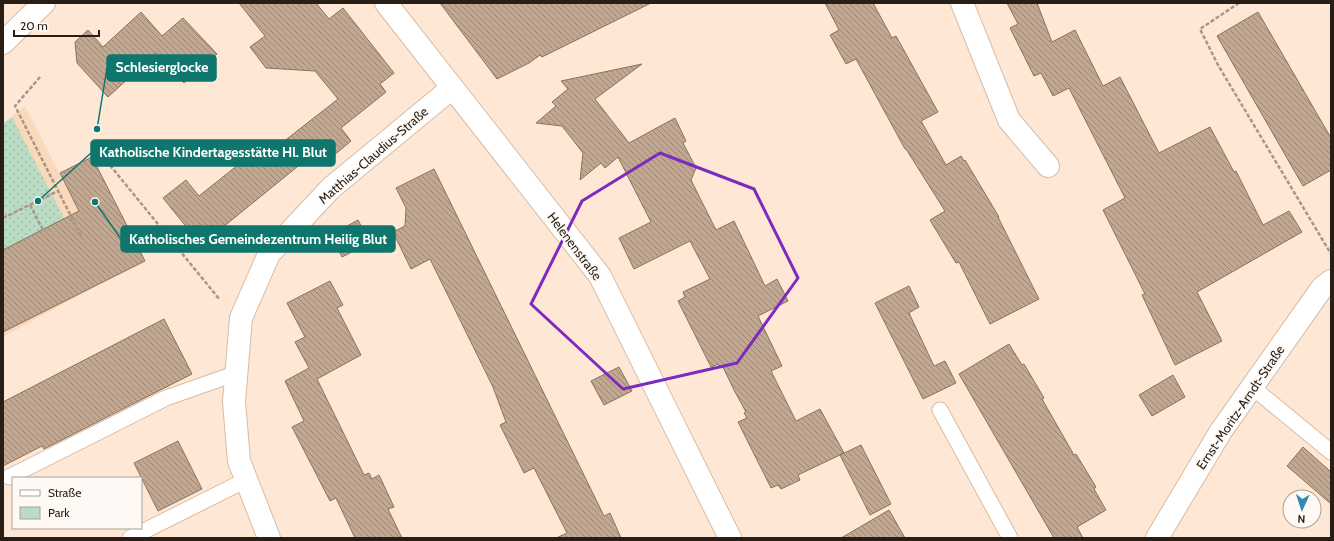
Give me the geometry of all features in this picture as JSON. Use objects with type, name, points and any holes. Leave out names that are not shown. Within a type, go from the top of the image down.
[{"type":"street","points":[[3,43],[44,3]]},
{"type":"street","name":"Helenenstraße","points":[[386,3],[600,276],[730,538]]},
{"type":"street","points":[[962,3],[1010,120],[1048,166]]},
{"type":"street","name":"Matthias-Claudius-Straße","points":[[269,538],[239,462],[234,402],[241,318],[270,254],[331,188],[452,88]]},
{"type":"street","name":"Ernst-Moritz-Arndt-Straße","points":[[1157,538],[1221,431],[1322,288],[1331,281]]},
{"type":"lane","points":[[9,477],[166,398],[237,373]]},
{"type":"lane","points":[[1252,387],[1331,452]]},
{"type":"lane","points":[[940,410],[1010,538]]},
{"type":"lane","points":[[130,538],[246,480]]},
{"type":"path","points":[[1238,3],[1200,30],[1218,65],[1331,254]]},
{"type":"path","points":[[40,77],[15,106],[81,236]]},
{"type":"path","points":[[91,142],[232,314],[241,318]]},
{"type":"path","points":[[3,218],[58,191]]},
{"type":"path","points":[[30,205],[43,230]]},
{"type":"highlighted area","points":[[660,153],[754,189],[798,278],[737,363],[623,389],[531,304],[582,201]]},
{"type":"shaded area","points":[[25,106],[112,277],[3,337],[3,124]]},
{"type":"green space","points":[[12,117],[65,220],[22,240],[6,250],[3,250],[3,124]]},
{"type":"building","points":[[239,3],[316,3],[329,19],[343,8],[394,73],[380,84],[386,92],[341,128],[351,141],[333,156],[324,145],[201,245],[163,198],[186,180],[199,196],[263,145],[269,153],[338,99],[315,71],[266,68],[250,47],[265,36]]},
{"type":"building","points":[[440,3],[651,3],[542,57],[540,55],[529,63],[497,79]]},
{"type":"building","points":[[825,3],[873,3],[892,38],[896,36],[938,112],[921,121],[946,165],[961,156],[964,161],[965,160],[999,217],[1039,299],[990,324],[959,262],[956,263],[930,220],[945,211],[905,149],[856,59],[846,64],[830,35],[839,30]]},
{"type":"building","points":[[1007,3],[1037,3],[1052,42],[1075,30],[1103,86],[1120,77],[1159,153],[1210,127],[1234,172],[1236,171],[1263,225],[1289,211],[1302,232],[1197,292],[1222,341],[1175,365],[1142,295],[1145,294],[1103,210],[1125,198],[1069,88],[1053,96],[1041,73],[1034,76],[1010,28],[1018,24]]},
{"type":"building","points":[[141,12],[162,36],[183,18],[217,54],[184,83],[156,53],[108,97],[77,63],[75,42],[88,30],[103,47]]},
{"type":"building","points":[[1258,12],[1331,138],[1331,170],[1303,186],[1217,36]]},
{"type":"building","points":[[642,64],[595,99],[629,143],[675,118],[686,141],[683,143],[696,168],[691,180],[716,230],[734,221],[765,286],[777,279],[788,301],[758,316],[782,366],[771,371],[796,421],[820,409],[844,453],[798,475],[800,480],[781,489],[778,485],[771,488],[738,422],[747,418],[744,413],[746,412],[723,367],[721,368],[718,364],[711,367],[678,301],[685,297],[683,292],[710,279],[690,241],[634,269],[619,238],[651,222],[618,157],[605,168],[601,163],[580,180],[583,153],[562,126],[536,123],[556,106],[552,102],[568,89],[561,81]]},
{"type":"building","points":[[92,157],[145,261],[3,332],[3,250],[79,211],[60,173]]},
{"type":"building","points":[[434,169],[604,516],[610,513],[621,538],[556,538],[567,533],[534,468],[524,473],[500,425],[506,422],[493,387],[430,259],[411,269],[393,232],[405,226],[406,208],[396,188]]},
{"type":"building","points":[[358,220],[370,243],[342,257],[331,235]]},
{"type":"building","points":[[330,281],[343,305],[337,308],[361,355],[317,379],[364,475],[369,473],[372,479],[379,475],[394,507],[388,509],[402,538],[355,538],[336,498],[330,501],[292,427],[304,421],[285,381],[309,368],[295,342],[305,337],[287,303]]},
{"type":"building","points":[[909,286],[919,307],[909,313],[934,366],[945,361],[956,383],[923,399],[875,303]]},
{"type":"building","points":[[164,319],[192,374],[44,449],[42,446],[3,466],[3,402]]},
{"type":"building","points":[[1009,344],[1022,365],[1024,364],[1044,398],[1042,399],[1074,455],[1076,454],[1096,487],[1094,489],[1106,510],[1077,527],[1083,538],[1054,538],[959,374]]},
{"type":"building","points":[[619,367],[632,391],[604,405],[591,381]]},
{"type":"building","points":[[1173,375],[1185,397],[1152,416],[1139,395]]},
{"type":"building","points":[[178,441],[202,489],[158,511],[134,463]]},
{"type":"building","points":[[861,445],[891,504],[870,515],[840,455]]},
{"type":"building","points":[[1303,447],[1331,472],[1331,504],[1322,496],[1322,489],[1314,489],[1287,466]]},
{"type":"building","points":[[889,510],[905,538],[841,538]]},
{"type":"place","name":"Schlesierglocke","points":[[97,129]]},
{"type":"place","name":"Katholische Kindertagesstätte Hl. Blut","points":[[38,201]]},
{"type":"place","name":"Katholisches Gemeindezentrum Heilig Blut","points":[[95,202]]}]
